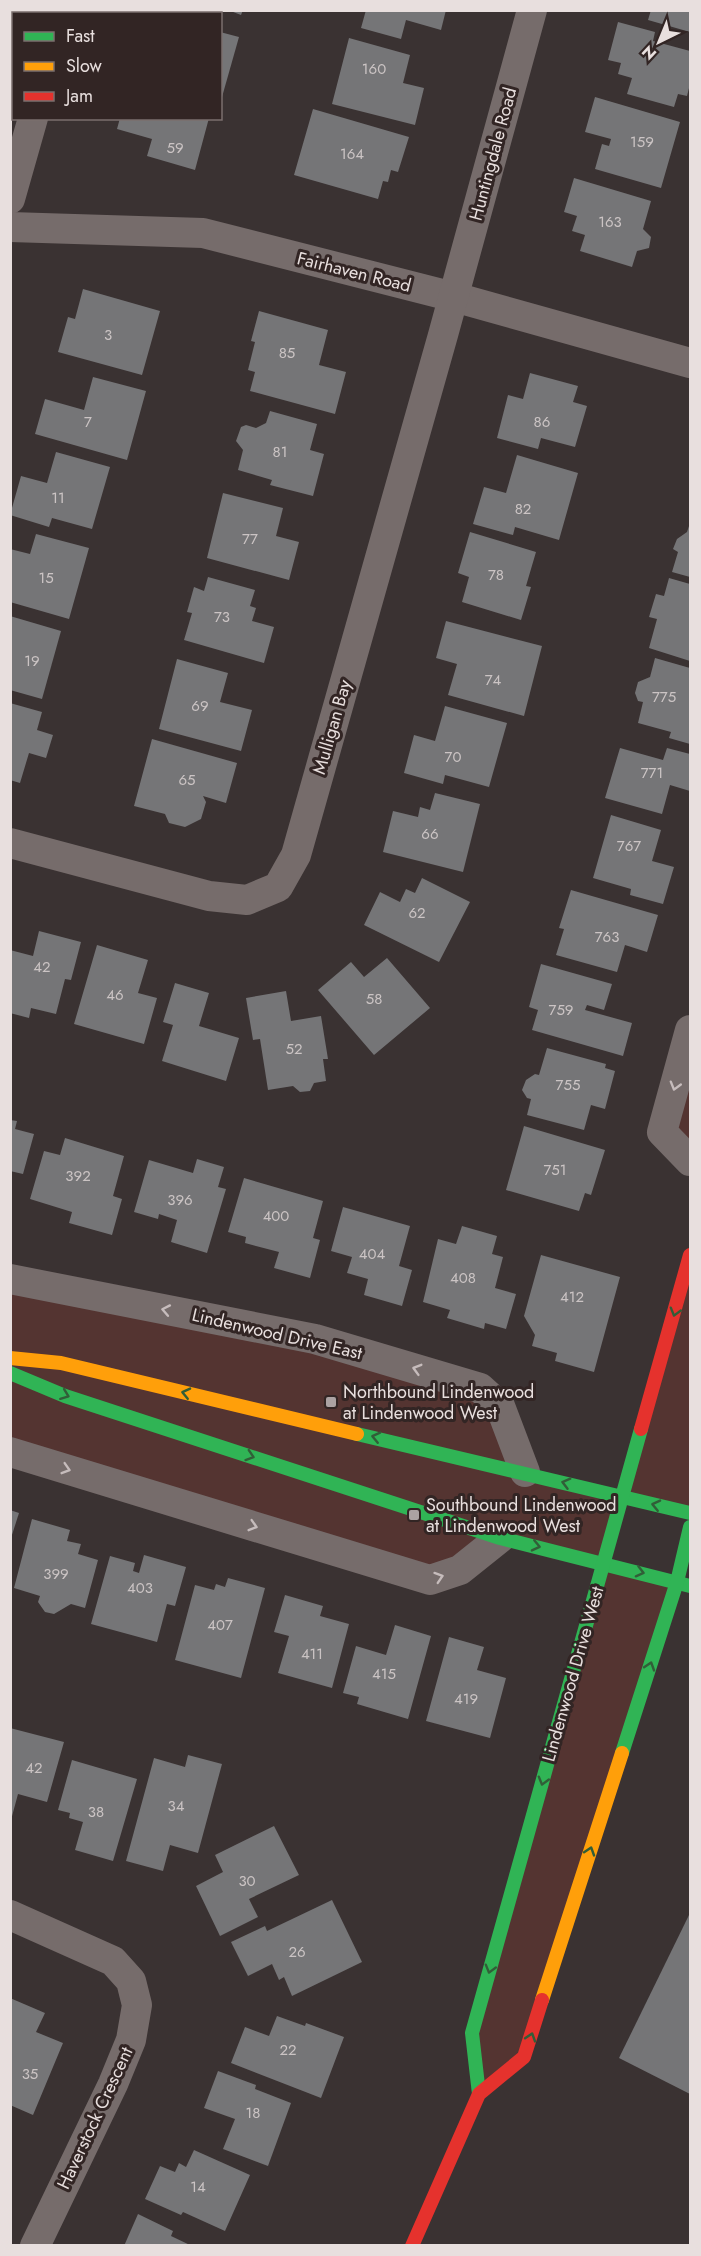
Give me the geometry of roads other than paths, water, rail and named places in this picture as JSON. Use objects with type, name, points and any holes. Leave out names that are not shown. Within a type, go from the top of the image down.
[{"type":"street","name":"Huntingdale Road","points":[[454,297],[532,10]]},
{"type":"street","points":[[10,199],[32,120]]},
{"type":"street","name":"Fairhaven Road","points":[[10,227],[203,233],[454,297],[690,363]]},
{"type":"street","name":"Mulligan Bay","points":[[10,843],[208,896],[248,900],[278,887],[296,855],[454,297]]},
{"type":"street","points":[[690,1030],[662,1132],[690,1161]]},
{"type":"street","name":"Lindenwood Drive West","points":[[479,2094],[472,2033],[690,1255]]},
{"type":"street","name":"Lindenwood Drive East","points":[[10,1279],[315,1339],[480,1388],[500,1406],[525,1472]]},
{"type":"street","points":[[10,1358],[61,1363],[690,1513]]},
{"type":"street","points":[[10,1373],[65,1396],[500,1538],[684,1584]]},
{"type":"street","points":[[10,1452],[430,1580],[460,1570],[500,1538]]},
{"type":"street","points":[[412,2246],[479,2094],[524,2057],[684,1584],[690,1527]]},
{"type":"street","name":"Haverstock Crescent","points":[[10,1915],[113,1961],[131,1981],[137,2006],[131,2040],[113,2084],[35,2246]]},
{"type":"place","name":"Northbound Lindenwood at Lindenwood West","points":[[331,1402]]},
{"type":"place","name":"Southbound Lindenwood at Lindenwood West","points":[[414,1515]]}]
